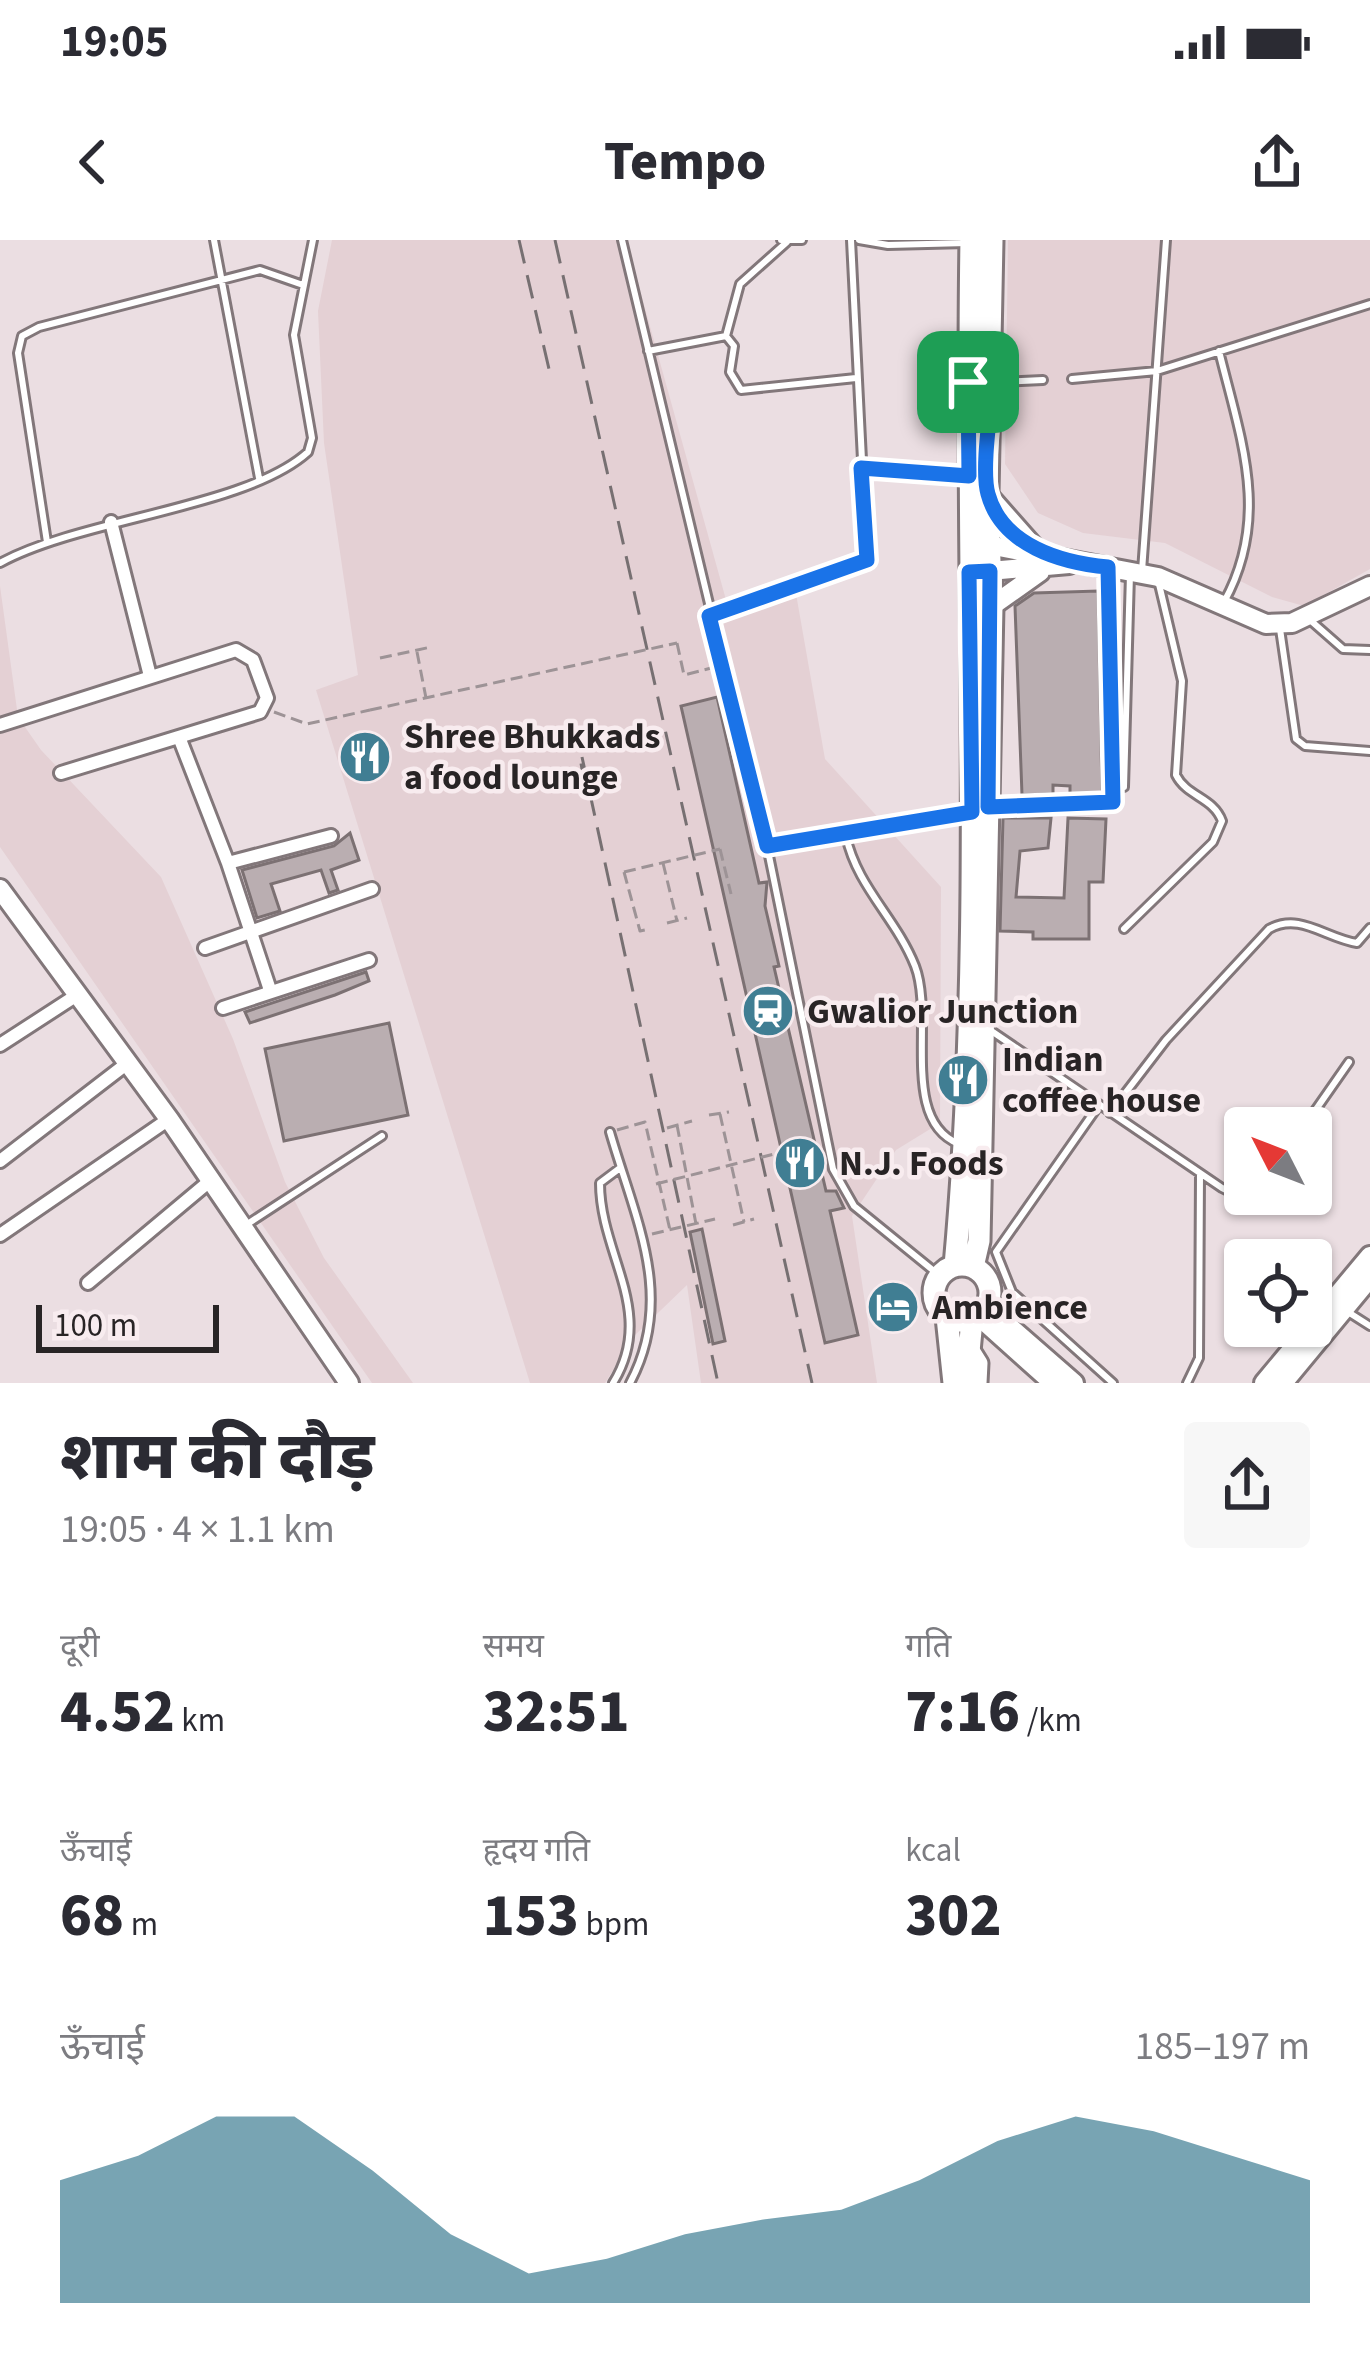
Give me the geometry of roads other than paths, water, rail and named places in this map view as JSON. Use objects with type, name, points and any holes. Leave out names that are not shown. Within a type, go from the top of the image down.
[{"type":"main road","points":[[954,1383],[947,1317],[934,1294],[980,1241],[984,1026],[980,542],[993,382],[978,241]]},
{"type":"main road","points":[[978,241],[968,382],[969,476],[980,542]]},
{"type":"main road","points":[[987,494],[1042,562]]},
{"type":"main road","points":[[980,542],[1042,562]]},
{"type":"main road","points":[[992,606],[1042,562]]},
{"type":"main road","points":[[980,572],[1042,562],[1143,573],[1280,625],[1370,586]]},
{"type":"main road","points":[[956,1270],[992,606],[980,572]]},
{"type":"main road","points":[[0,889],[169,1119],[349,1383]]},
{"type":"main road","points":[[1264,1383],[1370,1256]]},
{"type":"main road","points":[[956,1270],[990,1288],[979,1314],[966,1383]]},
{"type":"main road","points":[[1283,1383],[1370,1278]]},
{"type":"main road","points":[[979,1314],[1053,1383]]},
{"type":"main road","points":[[947,1317],[979,1314],[1074,1383]]},
{"type":"street","points":[[111,523],[149,676]]},
{"type":"street","points":[[980,810],[1113,802],[1108,567]]},
{"type":"street","points":[[0,724],[236,650],[247,652],[266,707],[61,773]]},
{"type":"street","points":[[179,737],[229,863],[270,990]]},
{"type":"street","points":[[229,863],[331,836]]},
{"type":"street","points":[[205,949],[372,889]]},
{"type":"street","points":[[223,1008],[369,960]]},
{"type":"street","points":[[0,1046],[77,995]]},
{"type":"street","points":[[0,1161],[125,1065]]},
{"type":"street","points":[[0,1235],[169,1119]]},
{"type":"street","points":[[88,1283],[211,1180]]},
{"type":"street","points":[[979,1383],[974,1354],[998,1333]]},
{"type":"lane","points":[[214,240],[259,479]]},
{"type":"lane","points":[[0,563],[47,542],[259,479],[299,460],[311,438],[294,335],[314,240]]},
{"type":"lane","points":[[622,240],[767,846],[819,1113],[842,1192],[900,1248],[956,1270]]},
{"type":"lane","points":[[726,336],[740,284],[784,241],[802,240]]},
{"type":"lane","points":[[709,616],[867,560],[856,378],[855,240],[888,245],[978,241]]},
{"type":"lane","points":[[1124,787],[1166,240]]},
{"type":"lane","points":[[47,542],[18,353],[22,336],[39,327],[272,270],[302,284]]},
{"type":"lane","points":[[1072,379],[1157,370],[1370,304]]},
{"type":"lane","points":[[648,351],[726,336]]},
{"type":"lane","points":[[726,336],[734,346],[730,372],[741,389],[856,378]]},
{"type":"lane","points":[[1219,351],[1251,516],[1242,570],[1222,606]]},
{"type":"lane","points":[[968,382],[1042,380]]},
{"type":"lane","points":[[861,468],[969,476]]},
{"type":"lane","points":[[1124,929],[1213,842],[1222,821],[1218,810],[1181,784],[1176,775],[1182,681],[1158,599],[1143,573]]},
{"type":"lane","points":[[1307,617],[1343,649],[1370,650]]},
{"type":"lane","points":[[1280,625],[1296,739],[1304,746],[1370,751]]},
{"type":"lane","points":[[767,846],[980,810]]},
{"type":"lane","points":[[846,836],[852,867],[896,927],[917,972],[930,1123],[966,1148]]},
{"type":"lane","points":[[1110,1113],[1172,1034],[1269,929],[1285,921],[1302,923],[1357,944],[1370,928]]},
{"type":"lane","points":[[984,1026],[1224,1188]]},
{"type":"lane","points":[[1318,1107],[1349,1062]]},
{"type":"lane","points":[[1099,1105],[996,1252],[1012,1292],[1113,1383]]},
{"type":"lane","points":[[610,1132],[654,1298],[653,1322],[629,1383]]},
{"type":"lane","points":[[243,1226],[382,1136]]},
{"type":"lane","points":[[613,1383],[627,1356],[630,1304],[600,1183],[620,1168]]},
{"type":"lane","points":[[1187,1383],[1199,1358],[1200,1174]]},
{"type":"lane","points":[[1345,1310],[1370,1326]]},
{"type":"railway","points":[[519,240],[549,369]]},
{"type":"railway","points":[[555,240],[812,1383]]},
{"type":"railway","points":[[575,728],[583,775]]},
{"type":"railway","points":[[582,757],[718,1383]]},
{"type":"place","name":"Shree Bhukkads a food lounge","points":[[365,757]]},
{"type":"place","name":"Gwalior Junction","points":[[768,1011]]},
{"type":"place","name":"Indian coffee house","points":[[963,1080]]},
{"type":"place","name":"N.J. Foods","points":[[800,1163]]},
{"type":"place","name":"Ambience","points":[[893,1307]]}]
